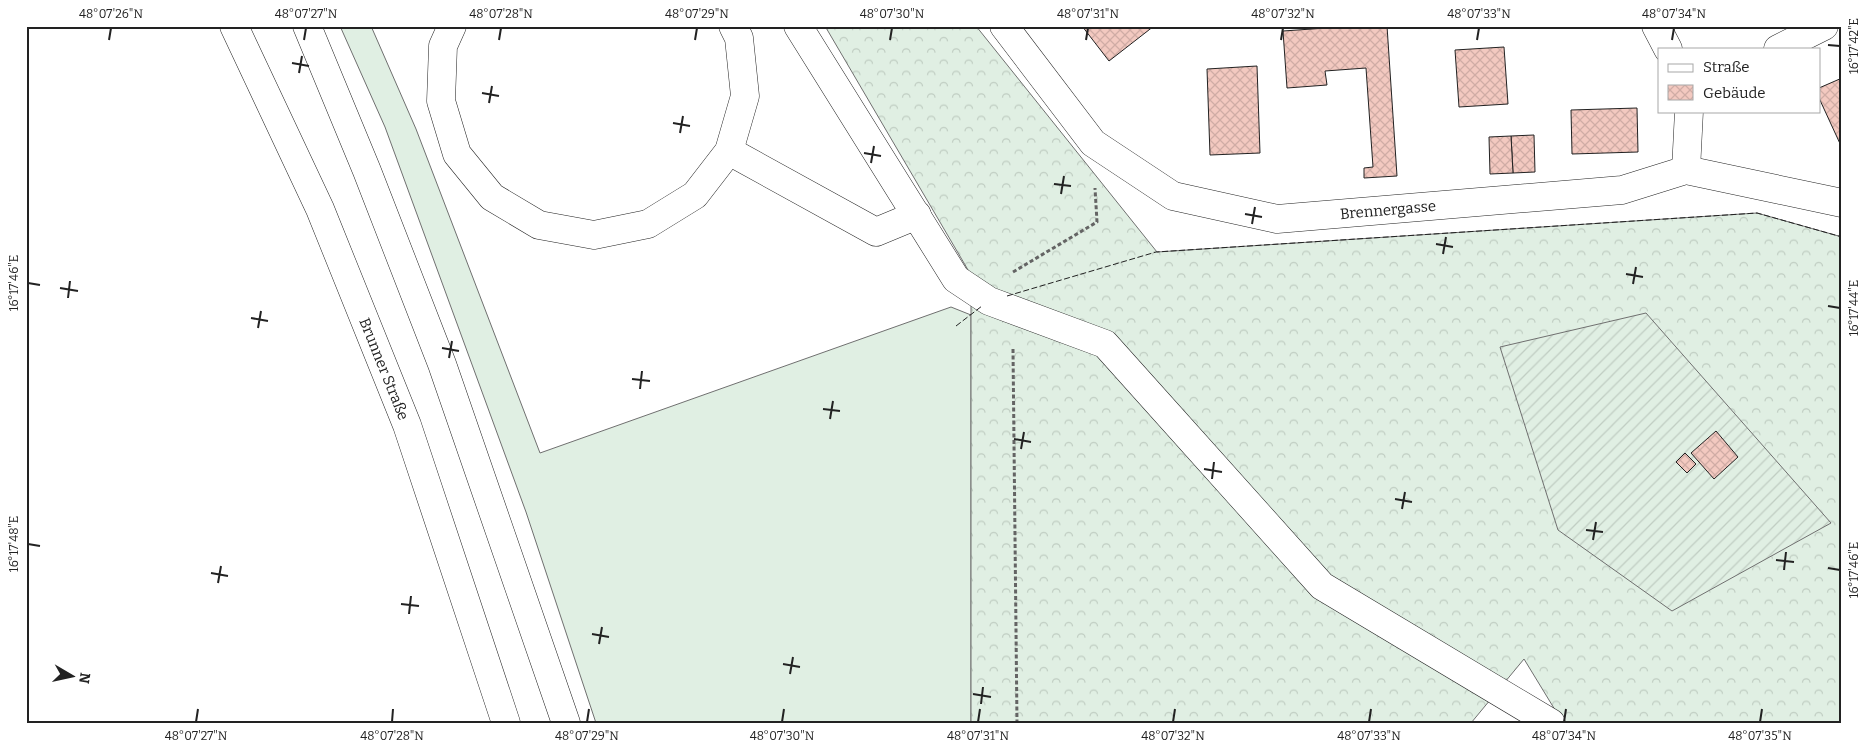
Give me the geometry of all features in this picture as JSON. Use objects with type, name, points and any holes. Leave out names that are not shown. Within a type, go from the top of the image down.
[{"type":"main road","name":"Brunner Straße","points":[[234,26],[320,209],[406,425],[506,723]]},
{"type":"main road","points":[[306,26],[366,171],[442,364],[566,723]]},
{"type":"main road","points":[[452,26],[443,46],[441,101],[457,154],[492,197],[540,225],[594,235],[648,224],[695,195],[729,151],[745,96],[739,38],[733,26]]},
{"type":"main road","points":[[798,26],[956,278],[989,301],[1105,344],[1322,586],[1551,723]]},
{"type":"main road","name":"Brennergasse","points":[[1004,26],[1093,143],[1172,196],[1277,219],[1622,190],[1686,170],[1842,203]]},
{"type":"main road","points":[[1656,26],[1667,48]]},
{"type":"main road","points":[[1780,48],[1824,26]]},
{"type":"main road","points":[[1686,170],[1689,112]]},
{"type":"main road","points":[[729,151],[876,232],[917,215]]},
{"type":"path","points":[[980,293],[1097,222]]},
{"type":"path","points":[[1011,309],[1016,450],[1017,723]]},
{"type":"green space","points":[[340,26],[371,26],[416,129],[540,453],[951,307],[971,315],[971,723],[596,723],[526,512],[385,127]]},
{"type":"green space","points":[[825,26],[976,26],[1157,252],[1757,213],[1842,237],[1842,723],[1563,723],[1524,659],[1471,723],[971,723],[971,275]]},
{"type":"green space","points":[[1646,313],[1831,523],[1672,611],[1558,530],[1500,347]]},
{"type":"building","points":[[1082,26],[1154,26],[1109,61]]},
{"type":"building","points":[[1355,26],[1387,26],[1397,176],[1364,178],[1364,168],[1373,167],[1366,68],[1325,71],[1327,85],[1287,88],[1283,31]]},
{"type":"building","points":[[1504,47],[1508,104],[1459,107],[1455,50]]},
{"type":"building","points":[[1257,66],[1260,153],[1210,155],[1207,69]]},
{"type":"building","points":[[1842,78],[1842,148],[1820,100],[1820,88]]},
{"type":"building","points":[[1637,108],[1638,152],[1572,154],[1571,110]]},
{"type":"building","points":[[1534,135],[1535,172],[1513,173],[1511,136]]},
{"type":"building","points":[[1511,136],[1513,173],[1490,174],[1489,137]]},
{"type":"building","points":[[1716,431],[1738,457],[1714,479],[1691,453]]},
{"type":"building","points":[[1685,453],[1696,464],[1687,473],[1676,462]]},
{"type":"fence","points":[[1007,296],[1156,252],[1757,213],[1842,237]]},
{"type":"fence","points":[[956,326],[982,306]]}]
